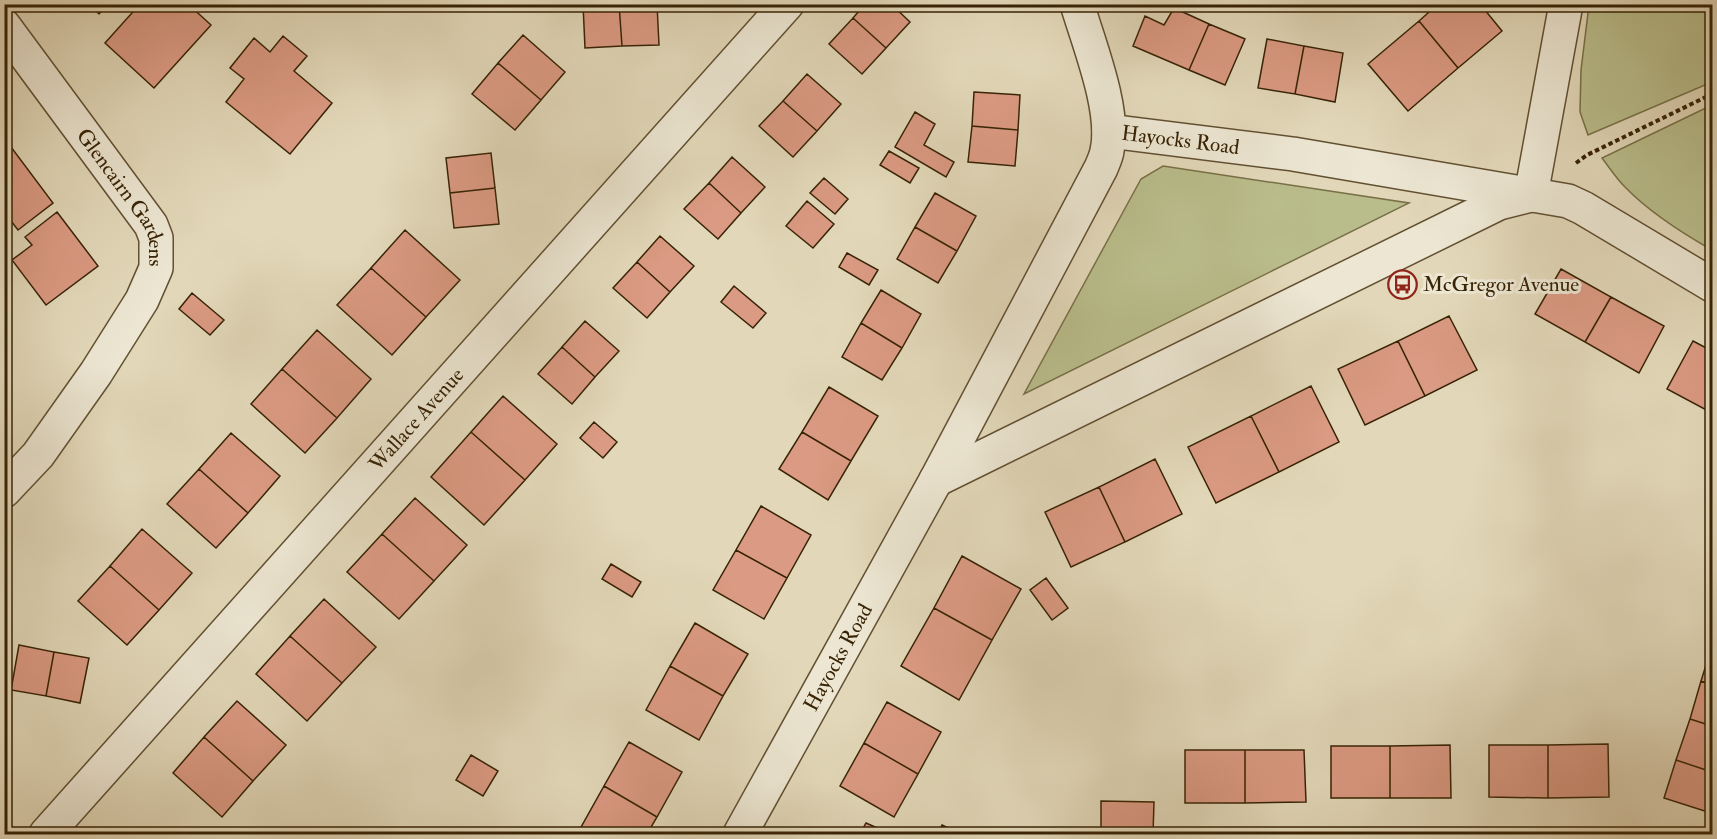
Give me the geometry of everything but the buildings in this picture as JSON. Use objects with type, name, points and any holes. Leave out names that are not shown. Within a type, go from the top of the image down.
[{"type":"street","name":"Wallace Avenue","points":[[46,834],[787,4]]},
{"type":"street","points":[[1077,4],[1102,89],[1109,131]]},
{"type":"street","points":[[1531,195],[1566,4]]},
{"type":"street","name":"Glencairn Gardens","points":[[4,26],[151,225],[156,238],[157,253],[156,268],[142,300],[102,364],[38,455],[4,491]]},
{"type":"street","name":"Hayocks Road","points":[[740,834],[936,480],[1101,168],[1107,150],[1109,131],[1293,154],[1568,201],[1713,285]]},
{"type":"street","name":"Hayocks Road","points":[[936,480],[1499,203],[1531,195]]},
{"type":"path","points":[[1531,195],[1587,155],[1713,94]]},
{"type":"green space","points":[[1589,5],[1712,5],[1712,82],[1588,135],[1580,112],[1581,70]]},
{"type":"green space","points":[[1712,105],[1712,250],[1645,205],[1622,184],[1602,158]]},
{"type":"green space","points":[[1163,166],[1409,203],[1024,394],[1141,179]]},
{"type":"place","name":"McGregor Avenue","points":[[1402,284]]}]
